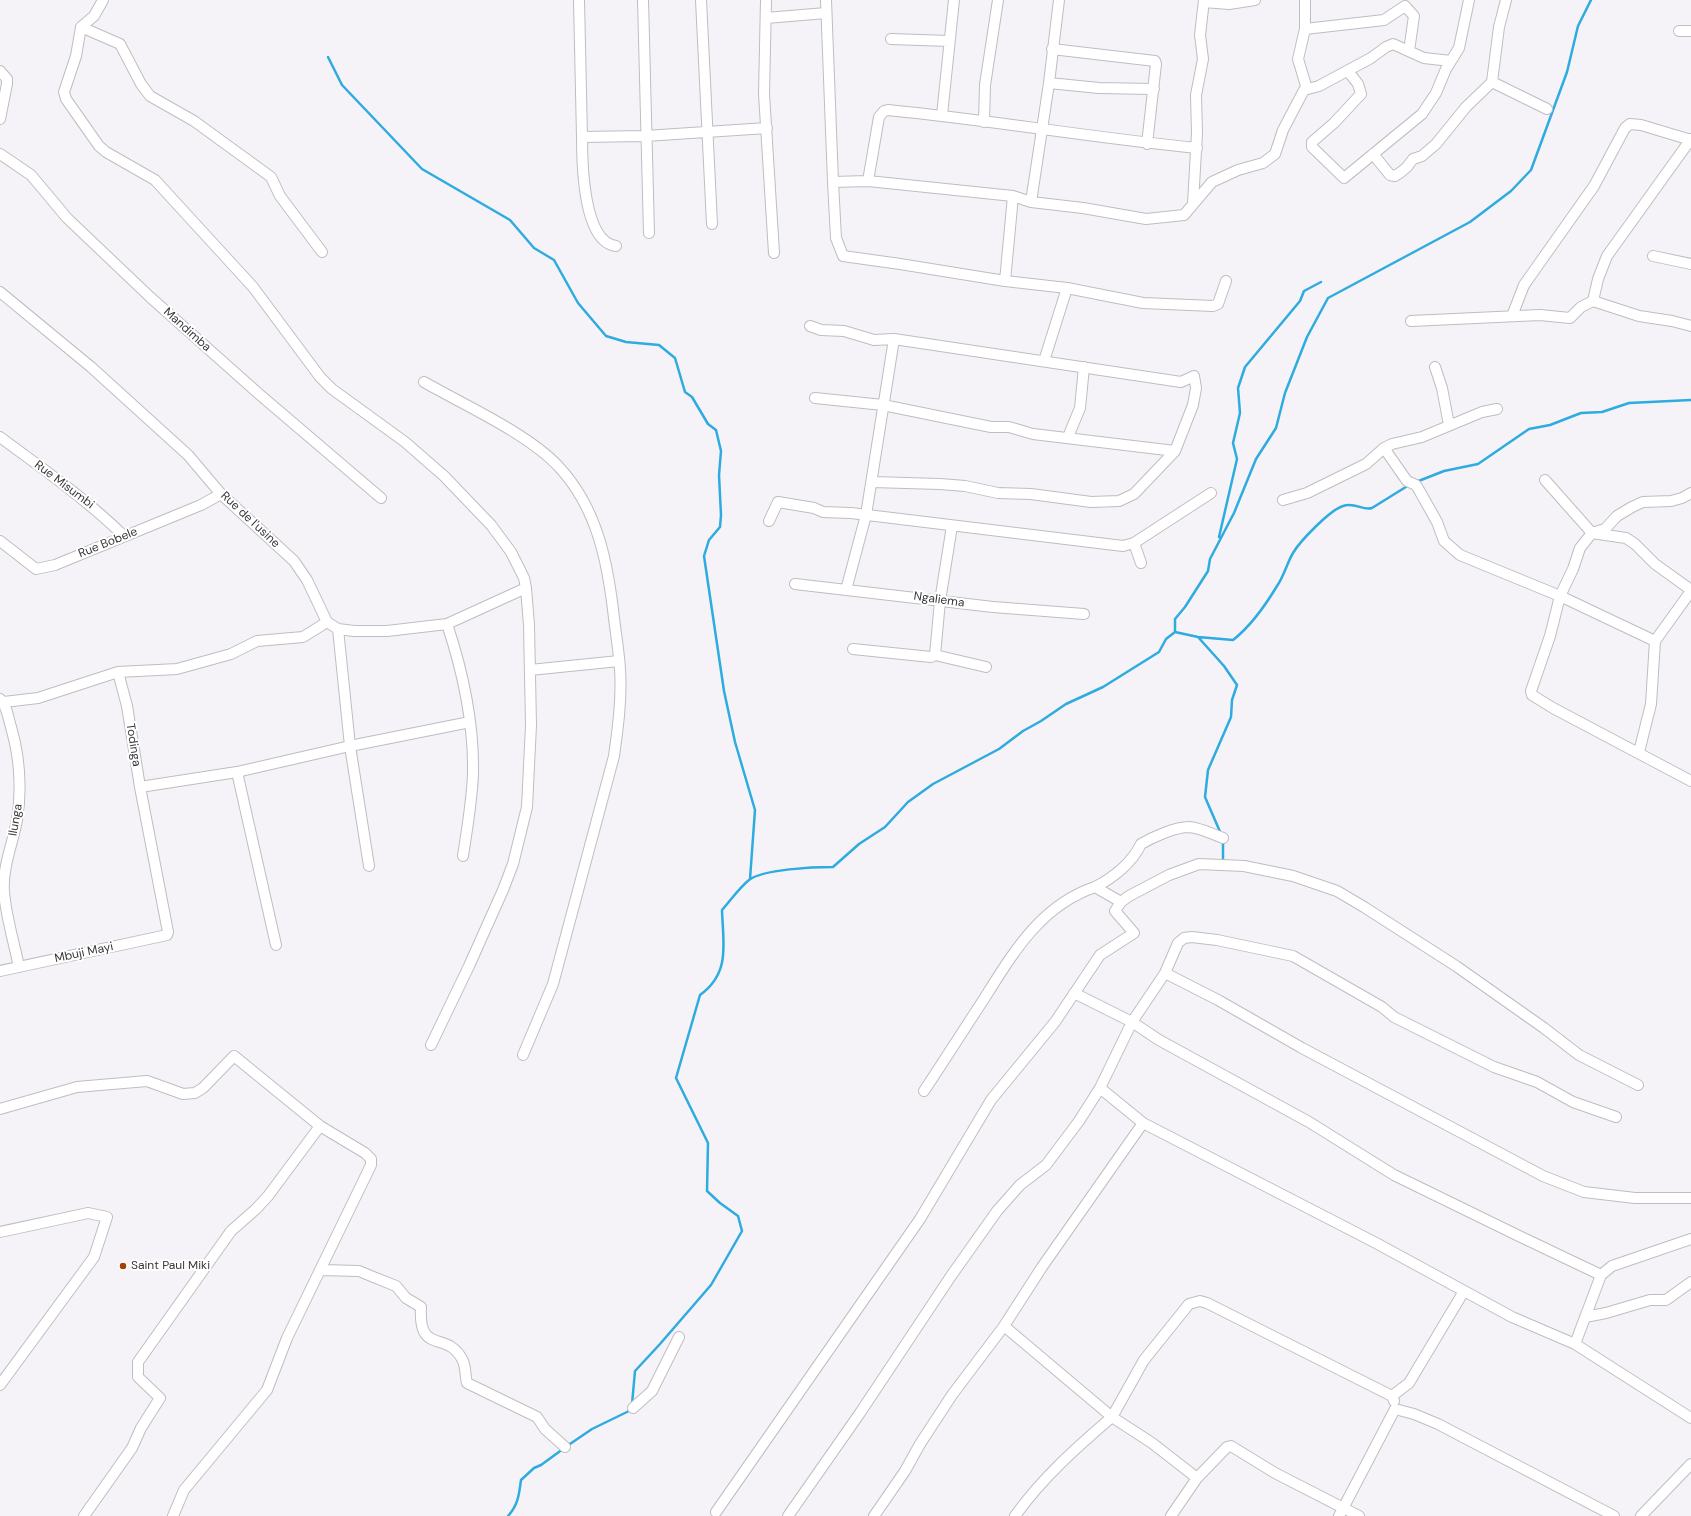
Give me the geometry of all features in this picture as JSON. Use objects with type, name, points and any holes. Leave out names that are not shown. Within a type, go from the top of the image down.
[{"type":"street","points":[[103,0],[94,16],[81,27],[76,56],[64,92],[66,99],[99,146],[106,152],[155,180],[253,287],[320,377],[332,389],[405,442],[444,476],[495,530],[510,552],[524,578],[526,588],[530,670],[531,724],[527,807],[513,864],[503,890],[431,1046]]},
{"type":"street","points":[[579,0],[584,184],[599,236],[606,243],[616,246]]},
{"type":"street","points":[[643,0],[645,136],[649,233]]},
{"type":"street","points":[[701,0],[712,224]]},
{"type":"street","points":[[766,0],[764,94],[774,253]]},
{"type":"street","points":[[826,0],[836,238],[843,256],[1005,281],[1067,288],[1143,303],[1213,306],[1218,304],[1226,282]]},
{"type":"street","points":[[942,115],[954,0]]},
{"type":"street","points":[[984,122],[985,85],[998,0]]},
{"type":"street","points":[[1031,202],[1049,83],[1059,0]]},
{"type":"street","points":[[1193,204],[1196,148],[1196,95],[1204,59],[1200,35],[1204,1],[1229,4],[1255,0]]},
{"type":"street","points":[[1305,0],[1304,14],[1306,29],[1298,59],[1307,89]]},
{"type":"street","points":[[1348,71],[1358,84],[1361,94],[1334,123],[1312,142],[1312,146],[1344,178],[1354,172],[1372,154],[1422,114],[1436,93],[1462,40],[1469,0]]},
{"type":"street","points":[[1372,154],[1390,175],[1395,176],[1407,167],[1413,159],[1422,156],[1436,144],[1466,107],[1492,82],[1500,27],[1506,0]]},
{"type":"street","points":[[1306,29],[1384,20],[1405,6],[1414,16],[1409,51]]},
{"type":"street","points":[[766,18],[826,13]]},
{"type":"street","points":[[81,27],[120,44],[141,84],[150,96],[194,122],[271,177],[280,196],[322,252]]},
{"type":"street","points":[[1679,31],[1691,31]]},
{"type":"street","points":[[891,39],[949,41]]},
{"type":"street","points":[[833,182],[868,181],[1013,196],[1031,202],[1154,219],[1184,214],[1206,188],[1219,177],[1263,163],[1276,154],[1294,107],[1304,90],[1319,86],[1348,71],[1393,44],[1432,60],[1451,62]]},
{"type":"street","points":[[1052,49],[1155,61],[1154,89],[1147,144]]},
{"type":"street","points":[[0,71],[7,79],[0,119]]},
{"type":"street","points":[[1492,82],[1547,109]]},
{"type":"street","points":[[1049,83],[1099,88],[1154,89]]},
{"type":"street","points":[[868,181],[881,113],[888,110],[942,115],[984,122],[1042,128],[1147,144],[1196,148]]},
{"type":"street","points":[[1512,316],[1524,285],[1594,186],[1625,128],[1630,124],[1641,125],[1691,140],[1607,256],[1598,279],[1593,302]]},
{"type":"street","points":[[582,137],[645,136],[767,128]]},
{"type":"street","name":"Mandimba","points":[[0,154],[31,176],[67,218],[150,297],[259,394],[381,498]]},
{"type":"street","points":[[1005,281],[1013,196]]},
{"type":"street","points":[[1653,256],[1691,264]]},
{"type":"street","points":[[1044,361],[1067,288]]},
{"type":"street","name":"Rue de l'usine","points":[[0,292],[91,367],[188,455],[221,494],[294,562],[307,580],[318,607],[328,622],[338,629],[354,631],[387,631],[447,624],[526,588]]},
{"type":"street","points":[[1412,321],[1540,315],[1570,318],[1581,307],[1593,302],[1639,316],[1672,321],[1691,326]]},
{"type":"street","points":[[810,326],[821,330],[844,331],[874,340],[894,339],[1181,382],[1194,376],[1196,388],[1193,405],[1175,451],[1134,494],[1120,501],[1091,502],[1031,494],[998,493],[964,486],[872,482]]},
{"type":"street","points":[[846,590],[866,515],[882,405],[894,339]]},
{"type":"street","points":[[1068,437],[1080,408],[1084,367]]},
{"type":"street","points":[[1435,367],[1442,388],[1449,425]]},
{"type":"street","points":[[424,382],[533,445],[559,467],[579,494],[594,521],[609,572],[619,661],[619,722],[614,756],[553,984],[523,1055]]},
{"type":"street","points":[[815,398],[882,405],[992,427],[1009,428],[1033,434],[1175,451]]},
{"type":"street","points":[[1283,500],[1307,493],[1366,464],[1384,448],[1392,444],[1422,437],[1482,412],[1497,409]]},
{"type":"street","name":"Rue Misumbi","points":[[0,437],[71,489],[98,511],[124,536]]},
{"type":"street","points":[[1384,448],[1407,481],[1416,485],[1437,522],[1444,541],[1460,555],[1560,596],[1655,641]]},
{"type":"street","points":[[1545,480],[1592,533],[1626,538],[1635,544],[1655,564],[1691,591],[1655,641],[1651,704],[1639,752]]},
{"type":"street","points":[[770,521],[778,502],[814,508],[823,512],[866,515],[1123,546],[1134,543],[1211,493]]},
{"type":"street","points":[[1691,493],[1682,498],[1671,501],[1643,502],[1617,516],[1605,529],[1592,533],[1580,548],[1560,596],[1550,636],[1531,691],[1532,695],[1691,781]]},
{"type":"street","name":"Rue Bobele","points":[[0,541],[36,569],[55,565],[201,505],[221,494]]},
{"type":"street","points":[[935,655],[940,601],[952,526]]},
{"type":"street","points":[[1134,543],[1141,563]]},
{"type":"street","name":"Ngaliema","points":[[795,584],[940,601],[1084,614]]},
{"type":"street","points":[[2,700],[38,698],[118,672],[177,668],[231,654],[257,641],[303,637],[328,622]]},
{"type":"street","points":[[447,624],[462,674],[473,745],[473,776],[463,856]]},
{"type":"street","points":[[338,629],[350,746],[369,866]]},
{"type":"street","points":[[853,649],[931,657],[935,655],[986,667]]},
{"type":"street","points":[[530,670],[619,661]]},
{"type":"street","name":"Todinga","points":[[118,672],[127,706],[140,787],[168,932],[167,935]]},
{"type":"street","name":"Ilunga","points":[[2,700],[20,767],[20,796],[17,820],[4,876],[4,892],[19,967]]},
{"type":"street","points":[[140,787],[237,772],[350,746],[470,722]]},
{"type":"street","points":[[237,772],[276,945]]},
{"type":"street","points":[[924,1091],[1022,941],[1050,912],[1082,892],[1095,887],[1117,874],[1125,864],[1136,855],[1141,844],[1160,835],[1189,827],[1203,830],[1223,838]]},
{"type":"street","points":[[716,1512],[920,1219],[991,1100],[1055,1022],[1100,955],[1134,933],[1115,911],[1121,902],[1169,875],[1199,864],[1208,863],[1244,866],[1293,876],[1337,891],[1456,966],[1544,1028],[1579,1055],[1638,1085]]},
{"type":"street","points":[[1095,887],[1121,902]]},
{"type":"street","name":"Mbuji Mayi","points":[[0,971],[167,935]]},
{"type":"street","points":[[788,1516],[997,1211],[1020,1185],[1046,1165],[1079,1122],[1100,1088],[1132,1022],[1165,973],[1178,943],[1184,938],[1192,937],[1252,946],[1292,956],[1382,1007],[1394,1017],[1494,1067],[1537,1082],[1573,1102],[1616,1117]]},
{"type":"street","points":[[1165,973],[1218,1000],[1302,1048],[1543,1176],[1584,1192],[1635,1198],[1691,1198]]},
{"type":"street","points":[[1074,993],[1132,1022],[1160,1040],[1309,1122],[1394,1175],[1601,1275]]},
{"type":"street","points":[[0,1109],[77,1086],[147,1081],[168,1090],[183,1094],[195,1093],[234,1056],[320,1126],[365,1153],[372,1159],[371,1165],[287,1338],[267,1390],[184,1490],[173,1516]]},
{"type":"street","points":[[1100,1088],[1143,1122],[1369,1239],[1512,1318],[1575,1344],[1691,1418]]},
{"type":"street","points":[[874,1516],[905,1471],[920,1444],[952,1395],[1004,1326],[1042,1267],[1143,1122]]},
{"type":"street","points":[[84,1516],[132,1448],[141,1428],[160,1398],[138,1377],[138,1362],[231,1231],[268,1196],[320,1126]]},
{"type":"street","points":[[0,1232],[88,1213],[107,1218],[91,1263],[0,1385]]},
{"type":"street","points":[[1575,1344],[1601,1275],[1612,1266],[1691,1238]]},
{"type":"street","points":[[321,1270],[359,1271],[396,1286],[406,1298],[421,1307],[420,1322],[424,1333],[436,1342],[450,1345],[463,1360],[467,1383],[537,1417],[545,1429],[565,1448]]},
{"type":"street","points":[[1585,1317],[1606,1313],[1650,1300],[1666,1300],[1691,1282]]},
{"type":"street","points":[[1392,1396],[1409,1383],[1464,1291]]},
{"type":"street","points":[[1015,1516],[1039,1485],[1112,1416],[1144,1360],[1189,1304],[1194,1302],[1207,1303],[1392,1396]]},
{"type":"street","points":[[1004,1326],[1112,1416],[1152,1443],[1197,1478]]},
{"type":"street","points":[[633,1408],[652,1391],[679,1337]]},
{"type":"street","points":[[1342,1512],[1395,1409],[1392,1396]]},
{"type":"street","points":[[1395,1409],[1414,1414],[1438,1424],[1614,1516]]},
{"type":"street","points":[[1171,1516],[1197,1478],[1227,1447],[1231,1446],[1342,1512],[1359,1516]]},
{"type":"street","points":[[1641,1516],[1691,1464]]},
{"type":"waterway","points":[[1175,632],[1175,619],[1185,607],[1208,571],[1210,559],[1234,513],[1256,459],[1276,428],[1285,393],[1307,337],[1328,298],[1470,222],[1511,191],[1531,170],[1567,72],[1578,26],[1591,0]]},
{"type":"waterway","points":[[328,57],[342,85],[422,169],[510,220],[534,248],[554,260],[578,303],[606,336],[626,342],[659,345],[675,358],[685,392],[692,397],[708,424],[716,430],[721,451],[719,475],[721,515],[720,527],[709,540],[704,556],[724,691],[735,742],[755,810],[750,879]]},
{"type":"waterway","points":[[1219,537],[1237,459],[1233,443],[1240,413],[1238,388],[1245,367],[1300,301],[1304,291],[1321,282]]},
{"type":"waterway","points":[[1416,482],[1444,471],[1478,464],[1529,429],[1550,425],[1581,413],[1602,412],[1629,403],[1691,400]]},
{"type":"waterway","points":[[1175,632],[1198,637],[1233,640],[1252,622],[1263,608],[1284,574],[1291,557],[1297,548],[1323,519],[1337,509],[1347,505],[1369,509],[1372,508],[1409,485]]},
{"type":"waterway","points":[[632,1404],[635,1371],[711,1285],[742,1231],[738,1216],[707,1191],[708,1143],[676,1078],[700,995],[717,977],[721,967],[724,946],[722,910],[742,887],[756,876],[790,869],[833,867],[859,844],[885,827],[908,802],[933,784],[999,749],[1023,731],[1066,704],[1103,687],[1159,652],[1166,639],[1175,632]]},
{"type":"waterway","points":[[1198,637],[1224,666],[1237,685],[1232,700],[1231,717],[1208,770],[1205,797],[1221,834]]},
{"type":"waterway","points":[[1223,841],[1223,862]]},
{"type":"waterway","points":[[567,1446],[592,1429],[629,1411],[630,1408]]},
{"type":"waterway","points":[[508,1516],[516,1504],[521,1480],[534,1468],[541,1465],[563,1449]]},
{"type":"place","name":"Saint Paul Miki","points":[[123,1266]]}]
